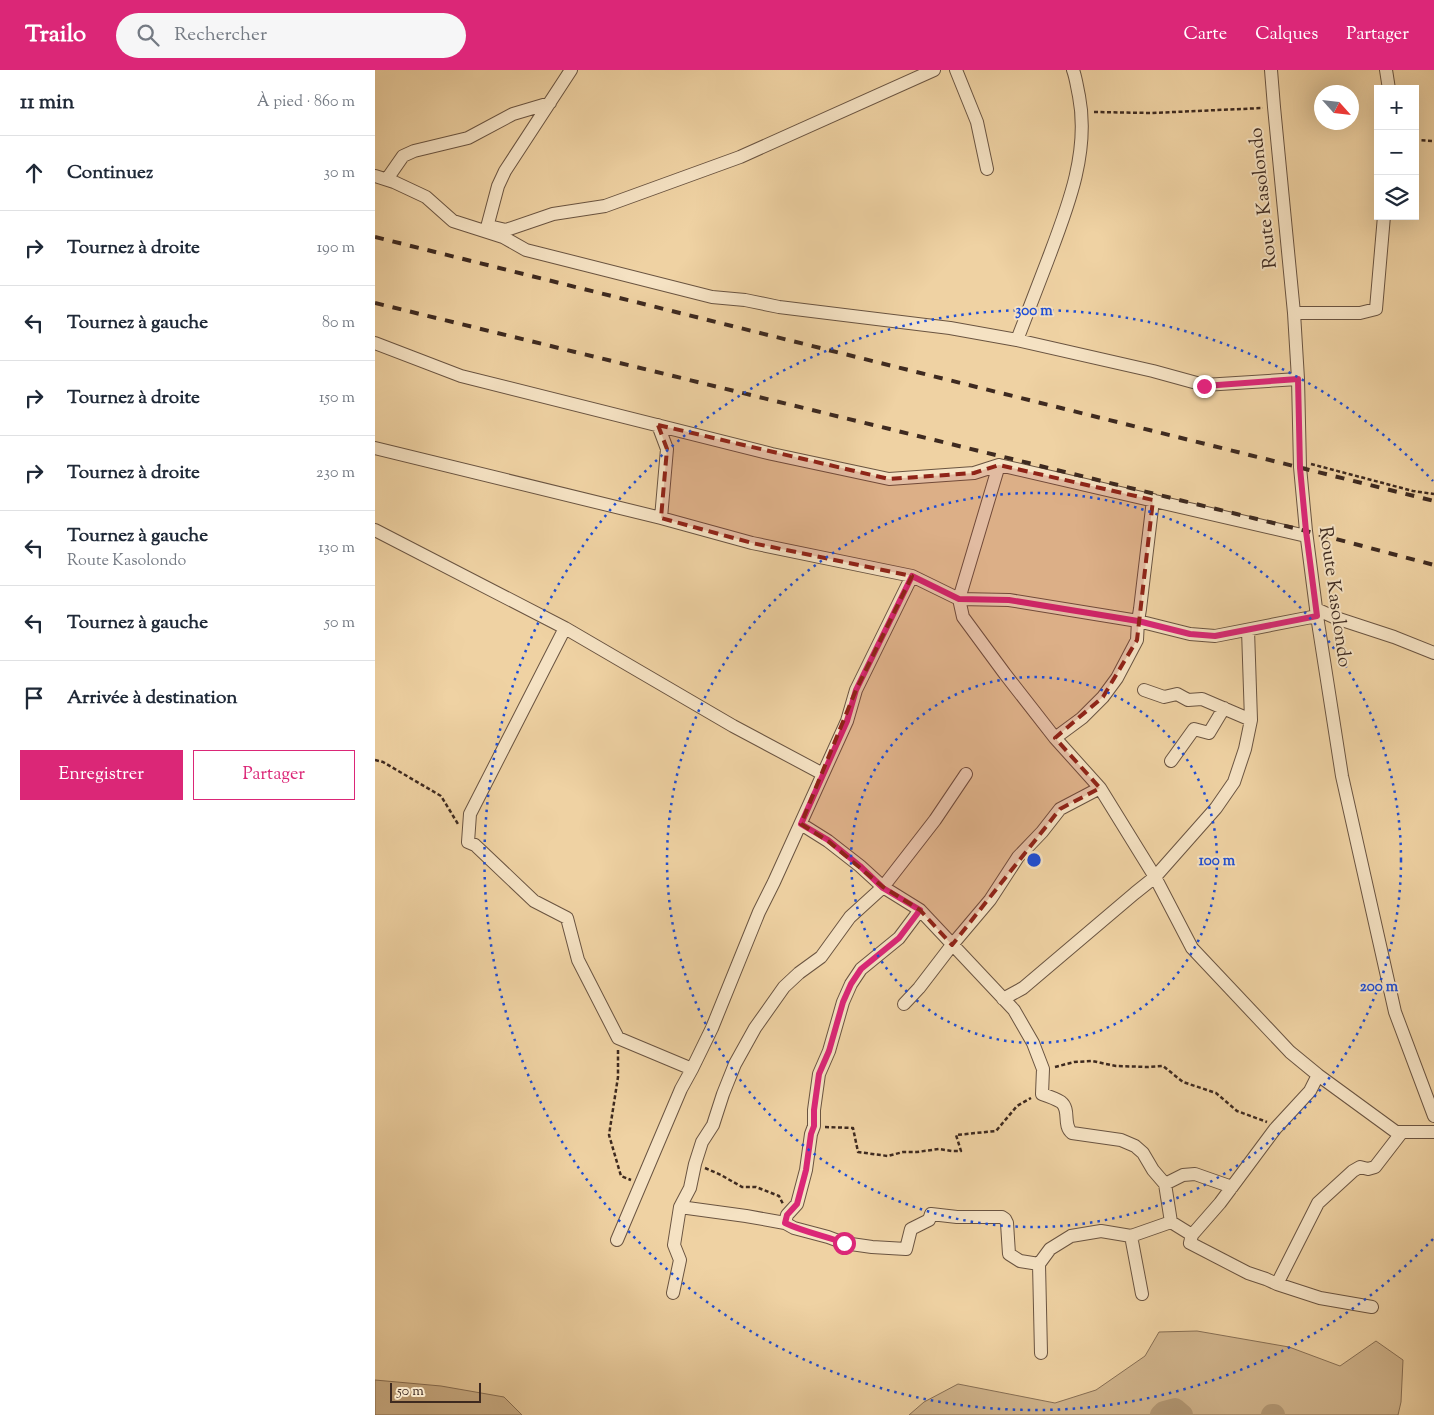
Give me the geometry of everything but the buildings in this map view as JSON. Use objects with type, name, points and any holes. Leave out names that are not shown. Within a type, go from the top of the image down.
[{"type":"street","points":[[487,228],[501,178],[571,70]]},
{"type":"street","points":[[550,103],[513,114],[468,138],[414,150],[403,156],[381,178],[426,197],[453,221],[506,230],[553,214],[605,206],[740,157],[935,70]]},
{"type":"street","points":[[957,70],[977,122],[987,169]]},
{"type":"street","points":[[1017,340],[1077,174],[1082,112],[1073,70]]},
{"type":"street","name":"Route Kasolondo","points":[[1271,70],[1294,313],[1300,461],[1306,536],[1316,613],[1342,776],[1395,1012],[1434,1116]]},
{"type":"street","points":[[1386,70],[1388,85]]},
{"type":"street","points":[[1294,313],[1360,313],[1376,310],[1384,220]]},
{"type":"street","points":[[487,228],[526,250],[712,297],[949,328],[1017,340],[1153,371],[1204,386],[1298,379]]},
{"type":"street","points":[[375,343],[461,376],[772,454],[889,479],[974,473],[999,466],[1306,536]]},
{"type":"street","points":[[658,425],[667,449],[661,518]]},
{"type":"street","points":[[375,448],[661,518],[752,543],[912,576],[959,599],[1009,600],[1138,621],[1190,634],[1215,636],[1316,613],[1394,637],[1434,653]]},
{"type":"street","points":[[999,466],[959,599],[963,617],[1055,738],[1100,788],[1155,878],[1192,948],[1290,1052],[1318,1075],[1396,1132],[1434,1132]]},
{"type":"street","points":[[1055,738],[1082,718],[1103,697],[1117,678],[1137,640],[1153,500]]},
{"type":"street","points":[[375,530],[565,628],[733,726],[823,774]]},
{"type":"street","points":[[617,1240],[681,1089],[712,1028],[759,912],[775,882],[847,721],[856,690],[912,576]]},
{"type":"street","points":[[565,628],[470,814],[467,842],[475,845],[534,901],[567,918],[578,960],[617,1038],[692,1069]]},
{"type":"street","points":[[1003,999],[1023,988],[1155,878],[1216,808],[1234,782],[1245,750],[1251,720],[1248,630]]},
{"type":"street","points":[[1144,690],[1164,698],[1177,694],[1188,700],[1202,699],[1251,720]]},
{"type":"street","points":[[1171,761],[1194,729],[1209,733],[1224,708]]},
{"type":"street","points":[[673,1293],[680,1260],[674,1245],[680,1207],[690,1188],[702,1142],[713,1126],[735,1064],[755,1028],[784,987],[821,957],[850,917],[883,888],[966,774]]},
{"type":"street","points":[[904,1004],[990,900],[1018,857],[1042,832],[1060,809],[1100,788]]},
{"type":"street","points":[[801,824],[828,840],[883,888],[920,910],[1014,1010],[1033,1043],[1043,1069],[1042,1094],[1064,1105],[1069,1131],[1121,1140],[1135,1146],[1165,1184],[1171,1222],[1192,1235]]},
{"type":"street","points":[[786,1219],[797,1204],[806,1170],[811,1134],[814,1126],[814,1110],[819,1074],[829,1051],[843,1002],[851,984],[861,969],[899,938],[920,910]]},
{"type":"street","points":[[1318,1075],[1309,1091],[1278,1126],[1203,1224],[1192,1235],[1190,1243],[1248,1273],[1277,1284],[1320,1298],[1372,1307]]},
{"type":"street","points":[[1277,1284],[1318,1203],[1353,1171],[1360,1167],[1375,1168],[1402,1132]]},
{"type":"street","points":[[1165,1184],[1183,1175],[1195,1174],[1232,1187]]},
{"type":"street","points":[[680,1207],[746,1216],[786,1219],[795,1228],[844,1243],[906,1249],[911,1228],[929,1220],[931,1214],[957,1217],[1002,1217],[1007,1223],[1009,1254],[1020,1261],[1039,1264]]},
{"type":"street","points":[[1041,1353],[1039,1264],[1050,1249],[1071,1236],[1101,1231],[1131,1236],[1171,1222]]},
{"type":"street","points":[[1131,1236],[1143,1294]]},
{"type":"path","points":[[1082,112],[1152,113],[1274,107]]},
{"type":"path","points":[[1419,140],[1434,141]]},
{"type":"path","points":[[1300,461],[1413,491],[1434,494]]},
{"type":"path","points":[[375,760],[383,762],[441,796],[467,842]]},
{"type":"path","points":[[617,1038],[618,1078],[609,1135],[621,1176],[641,1184]]},
{"type":"path","points":[[1043,1069],[1074,1062],[1092,1062],[1116,1066],[1163,1066],[1183,1082],[1216,1093],[1237,1112],[1278,1126]]},
{"type":"path","points":[[814,1126],[853,1128],[858,1152],[888,1156],[903,1152],[939,1149],[961,1151],[955,1135],[996,1131],[1017,1106],[1034,1096],[1042,1094]]},
{"type":"path","points":[[695,1164],[721,1175],[742,1187],[756,1187],[779,1196],[786,1219]]},
{"type":"highlighted area","points":[[658,425],[889,479],[974,473],[999,465],[1153,500],[1137,640],[1103,697],[1055,738],[1100,788],[1060,809],[952,945],[920,910],[883,887],[828,841],[801,824],[856,690],[912,576],[752,543],[661,518],[667,449]]},
{"type":"shaded area","points":[[1197,1331],[1289,1347],[1340,1366],[1376,1341],[1403,1360],[1401,1402],[1398,1415],[909,1415],[924,1402],[958,1384],[1055,1403],[1096,1390],[1145,1356],[1159,1332]]},
{"type":"shaded area","points":[[375,1380],[441,1386],[504,1397],[522,1415],[375,1415]]},
{"type":"waterway","points":[[1161,1415],[1164,1412],[1175,1409],[1182,1415]]},
{"type":"railway","points":[[375,237],[1434,501]]},
{"type":"railway","points":[[375,303],[1306,531],[1434,565]]},
{"type":"route","points":[[844,1243],[795,1228],[785,1223],[787,1215],[797,1204],[806,1170],[811,1134],[814,1126],[814,1110],[819,1074],[829,1051],[843,1002],[851,984],[861,969],[899,938],[920,910],[883,888],[828,840],[801,824],[847,721],[856,690],[912,576],[959,599],[1009,600],[1138,621],[1190,634],[1215,636],[1317,616],[1300,468],[1298,379],[1204,386]]}]
